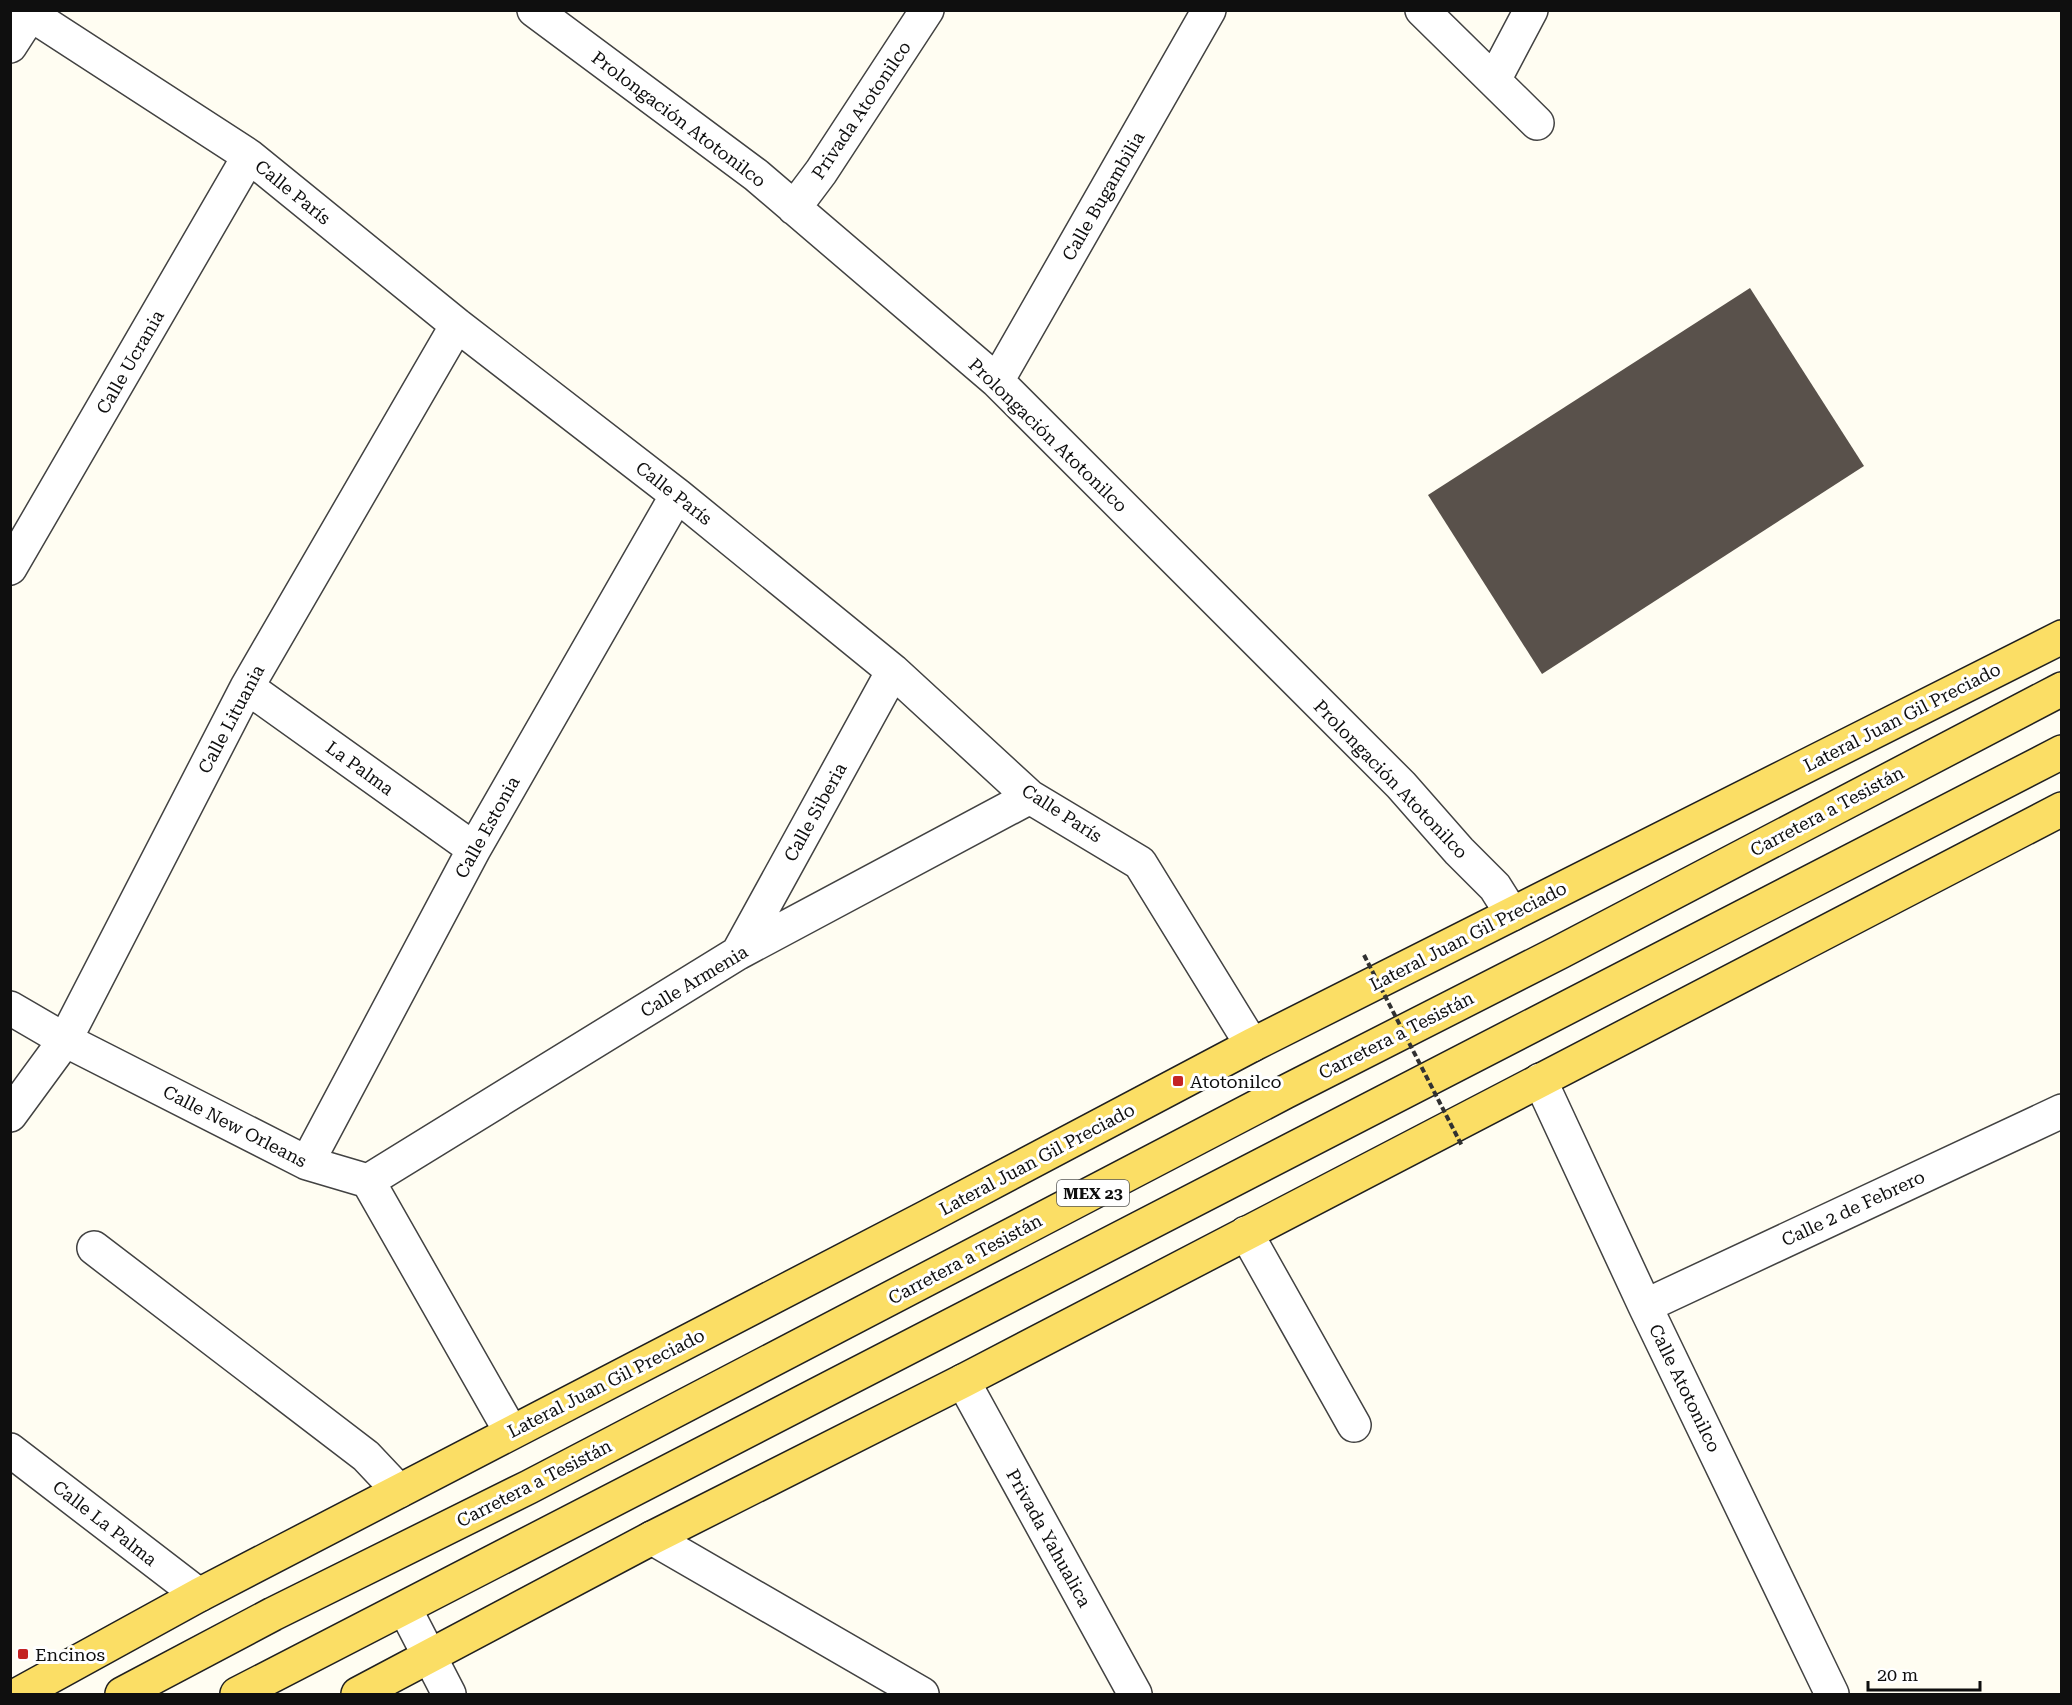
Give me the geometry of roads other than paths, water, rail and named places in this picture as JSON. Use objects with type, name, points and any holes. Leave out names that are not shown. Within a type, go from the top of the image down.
[{"type":"main road","name":"Lateral Juan Gil Preciado","points":[[19,1695],[199,1595],[927,1217],[1252,1045],[2061,637]]},
{"type":"main road","name":"Carretera a Tesistán","points":[[122,1695],[273,1614],[529,1487],[1254,1108],[1560,952],[2061,688]]},
{"type":"main road","name":"MEX 23","points":[[237,1695],[2061,752]]},
{"type":"main road","points":[[358,1695],[652,1538],[963,1380],[2061,809]]},
{"type":"main road","points":[[1839,867],[1862,913]]},
{"type":"street","name":"Privada Atotonilco","points":[[794,208],[821,172],[927,10]]},
{"type":"street","name":"Calle Bugambilia","points":[[997,381],[1209,10]]},
{"type":"street","points":[[1422,10],[1537,123]]},
{"type":"street","points":[[1494,80],[1531,10]]},
{"type":"street","name":"Prolongación Atotonilco","points":[[534,11],[756,175],[997,381],[1401,785],[1459,851],[1495,887],[1512,914]]},
{"type":"street","points":[[10,46],[27,13]]},
{"type":"street","name":"Calle París","points":[[27,13],[249,156],[457,326],[677,495],[893,671],[1030,796],[1140,863],[1252,1045]]},
{"type":"street","name":"Calle Ucrania","points":[[10,568],[249,156]]},
{"type":"street","name":"Calle Lituania","points":[[10,1115],[66,1040],[247,687],[457,326]]},
{"type":"street","name":"Calle Estonia","points":[[307,1163],[474,849],[677,495]]},
{"type":"street","name":"Calle Siberia","points":[[738,953],[893,671]]},
{"type":"street","name":"La Palma","points":[[247,687],[474,849]]},
{"type":"street","name":"Calle Armenia","points":[[368,1181],[738,953],[1030,796]]},
{"type":"street","name":"Calle New Orleans","points":[[10,1008],[66,1040],[307,1163],[368,1181]]},
{"type":"street","name":"Calle Atotonilco","points":[[1540,1080],[1645,1306],[1832,1695]]},
{"type":"street","name":"Calle 2 de Febrero","points":[[1645,1306],[2061,1111]]},
{"type":"street","points":[[368,1181],[511,1432]]},
{"type":"street","points":[[1246,1233],[1354,1425]]},
{"type":"street","points":[[94,1248],[366,1456],[399,1491]]},
{"type":"street","name":"Privada Yahualica","points":[[963,1380],[1135,1695]]},
{"type":"street","name":"Calle La Palma","points":[[10,1450],[199,1595]]},
{"type":"street","points":[[652,1538],[922,1695]]},
{"type":"street","points":[[405,1609],[449,1695]]},
{"type":"place","name":"Atotonilco","points":[[1178,1081]]},
{"type":"place","name":"Encinos","points":[[23,1654]]}]
